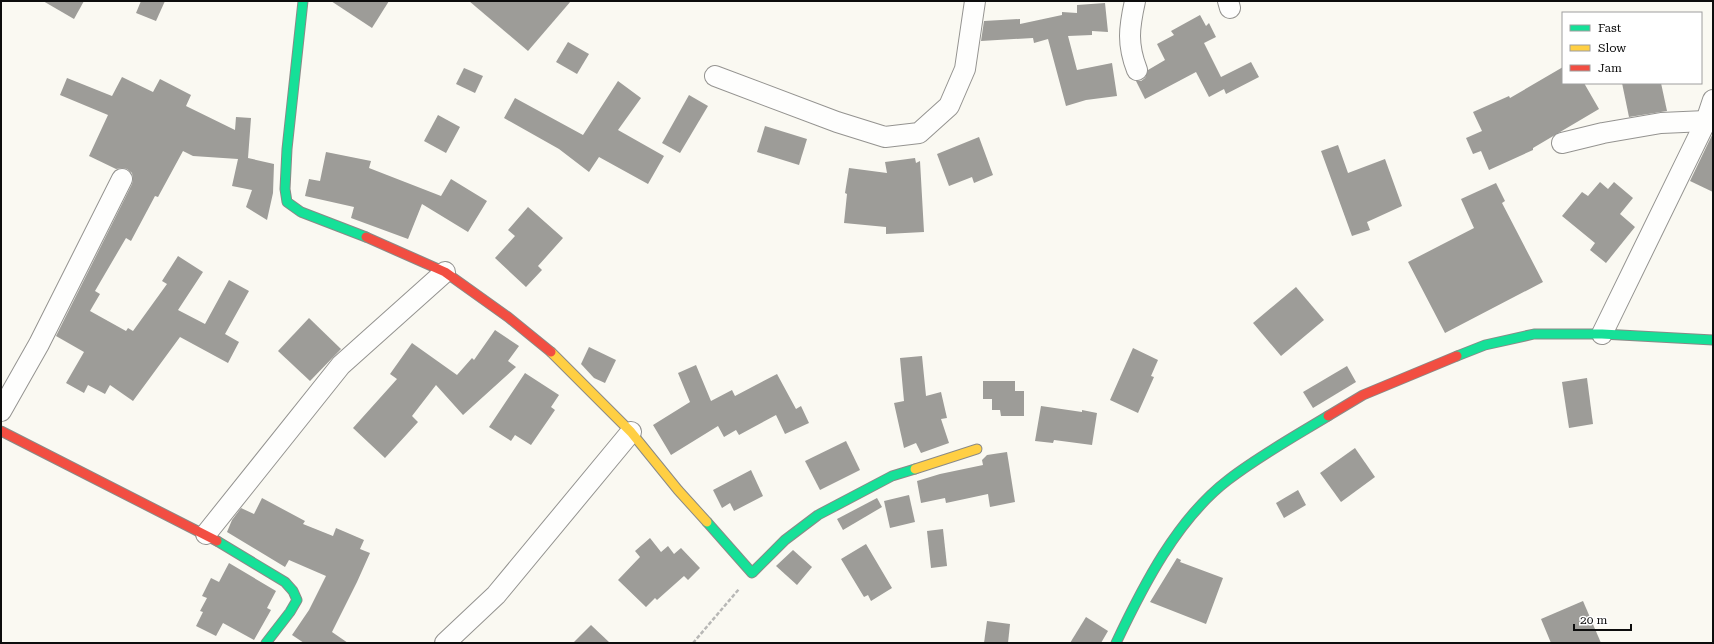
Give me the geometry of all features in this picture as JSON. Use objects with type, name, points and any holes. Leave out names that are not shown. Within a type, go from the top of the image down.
[{"type":"street","points":[[303,1],[287,149],[285,190],[287,202],[301,212],[363,236],[445,272],[508,317],[556,357],[630,432],[678,490],[752,573],[785,540],[818,515],[892,476],[977,449]]},
{"type":"street","points":[[715,76],[837,122],[885,137],[919,133],[949,106],[966,69],[975,1]]},
{"type":"street","points":[[1134,1],[1129,42],[1131,55],[1137,70]]},
{"type":"street","points":[[1602,334],[1706,121],[1713,100]]},
{"type":"street","points":[[1562,143],[1603,133],[1661,122],[1706,121]]},
{"type":"street","points":[[1,411],[39,344],[122,179]]},
{"type":"street","points":[[206,534],[341,365],[445,272]]},
{"type":"street","points":[[1116,643],[1137,599],[1171,544],[1196,510],[1228,480],[1363,395],[1485,345],[1534,334],[1602,334],[1713,340]]},
{"type":"street","points":[[1,431],[206,534],[285,582],[293,591],[297,600],[290,612],[266,643]]},
{"type":"street","points":[[445,643],[496,595],[630,432]]},
{"type":"path","points":[[693,643],[752,573]]},
{"type":"building","points":[[43,1],[84,1],[74,19]]},
{"type":"building","points":[[141,1],[165,1],[156,21],[136,13]]},
{"type":"building","points":[[331,1],[389,1],[372,28]]},
{"type":"building","points":[[469,1],[571,1],[528,51]]},
{"type":"building","points":[[1105,3],[1108,32],[1092,31],[1092,35],[1068,36],[1077,70],[1112,63],[1117,96],[1086,100],[1066,106],[1048,39],[1034,43],[1033,38],[981,41],[984,21],[1020,19],[1020,24],[1062,15],[1062,12],[1077,13],[1077,5]]},
{"type":"building","points":[[1200,15],[1206,26],[1209,23],[1216,37],[1204,43],[1221,77],[1251,62],[1259,77],[1226,94],[1224,89],[1209,97],[1196,72],[1145,99],[1136,81],[1141,81],[1145,78],[1148,70],[1165,60],[1157,44],[1174,35],[1171,31]]},
{"type":"building","points":[[568,42],[589,54],[577,74],[556,62]]},
{"type":"building","points":[[464,68],[483,76],[475,93],[456,84]]},
{"type":"building","points":[[1562,68],[1562,84],[1585,84],[1599,109],[1533,148],[1533,150],[1489,170],[1481,151],[1473,154],[1466,138],[1482,131],[1473,112],[1509,96],[1510,98]]},
{"type":"building","points":[[122,77],[153,92],[160,79],[191,95],[186,106],[235,130],[236,117],[251,118],[248,158],[274,164],[273,193],[267,220],[246,207],[252,190],[232,186],[238,159],[193,156],[183,151],[158,197],[155,196],[131,241],[126,238],[95,291],[100,294],[90,311],[126,331],[128,328],[133,331],[167,284],[162,281],[178,256],[203,272],[178,310],[205,324],[229,280],[249,291],[225,334],[239,342],[228,363],[180,337],[133,401],[110,385],[105,394],[88,385],[84,393],[66,383],[84,352],[56,336],[132,184],[133,179],[132,173],[127,169],[116,169],[89,156],[108,115],[60,95],[67,78],[112,96]]},
{"type":"building","points":[[618,81],[641,98],[618,130],[664,156],[648,184],[599,157],[589,172],[559,149],[504,118],[515,98],[583,135]]},
{"type":"building","points":[[1622,84],[1661,84],[1667,111],[1629,117]]},
{"type":"building","points":[[689,95],[708,106],[680,153],[662,143]]},
{"type":"building","points":[[438,115],[460,127],[446,153],[424,141]]},
{"type":"building","points":[[765,126],[807,139],[799,165],[757,152]]},
{"type":"building","points":[[1713,133],[1713,192],[1690,181]]},
{"type":"building","points":[[979,137],[993,175],[974,183],[972,177],[949,186],[937,154]]},
{"type":"building","points":[[1338,145],[1348,173],[1385,159],[1402,206],[1367,222],[1370,230],[1352,236],[1321,151]]},
{"type":"building","points":[[326,152],[371,161],[369,168],[441,196],[451,179],[487,201],[468,232],[422,204],[408,239],[351,218],[354,207],[305,196],[309,179],[320,181]]},
{"type":"building","points":[[915,158],[916,163],[920,161],[924,232],[886,234],[886,227],[844,223],[847,194],[845,193],[849,168],[887,173],[885,162]]},
{"type":"building","points":[[1600,182],[1608,189],[1614,182],[1633,198],[1620,214],[1635,227],[1606,263],[1590,250],[1595,243],[1562,216],[1582,192],[1588,196]]},
{"type":"building","points":[[1496,183],[1505,201],[1502,203],[1543,282],[1445,333],[1408,262],[1474,228],[1461,199]]},
{"type":"building","points":[[528,207],[563,238],[538,266],[542,270],[526,287],[495,258],[515,236],[508,230]]},
{"type":"building","points":[[1296,287],[1324,320],[1281,356],[1253,323]]},
{"type":"building","points":[[309,318],[341,349],[310,381],[278,351]]},
{"type":"building","points":[[495,330],[519,346],[508,361],[516,367],[463,415],[436,385],[412,416],[418,422],[385,458],[353,428],[397,379],[390,374],[412,343],[457,375],[472,358],[474,360]]},
{"type":"building","points":[[589,347],[616,360],[605,383],[594,378],[581,364]]},
{"type":"building","points":[[1133,348],[1158,360],[1151,376],[1154,377],[1138,413],[1110,400]]},
{"type":"building","points":[[922,356],[926,396],[941,392],[947,418],[941,419],[949,443],[921,453],[916,443],[904,448],[894,403],[904,401],[900,358]]},
{"type":"building","points":[[696,365],[711,401],[732,390],[735,396],[777,374],[796,409],[801,406],[809,423],[785,434],[776,415],[739,435],[736,430],[724,437],[718,426],[671,455],[653,425],[690,402],[678,373]]},
{"type":"building","points":[[1347,366],[1356,382],[1313,408],[1303,392]]},
{"type":"building","points":[[525,373],[559,395],[551,407],[555,410],[531,445],[515,435],[511,441],[489,427]]},
{"type":"building","points":[[1587,378],[1593,424],[1569,428],[1562,382]]},
{"type":"building","points":[[983,381],[1015,381],[1015,391],[1024,391],[1024,416],[1001,416],[1000,410],[992,410],[992,399],[983,399]]},
{"type":"building","points":[[1041,406],[1097,413],[1092,445],[1054,440],[1053,443],[1035,441]]},
{"type":"building","points":[[846,441],[860,470],[820,490],[805,461]]},
{"type":"building","points":[[1355,448],[1375,477],[1341,502],[1320,473]]},
{"type":"building","points":[[1007,452],[1015,502],[990,507],[988,494],[946,503],[945,498],[921,503],[917,481],[940,474],[983,465],[982,460],[987,455]]},
{"type":"building","points":[[751,470],[763,496],[734,511],[730,503],[722,508],[713,490]]},
{"type":"building","points":[[1298,490],[1306,505],[1284,518],[1276,503]]},
{"type":"building","points":[[909,495],[915,522],[890,528],[884,501]]},
{"type":"building","points":[[262,498],[305,521],[303,524],[333,536],[336,528],[364,540],[360,549],[370,553],[332,632],[348,643],[304,643],[292,635],[309,610],[326,576],[289,560],[285,567],[227,532],[232,520],[241,508],[254,514]]},
{"type":"building","points":[[877,498],[882,507],[843,530],[837,519]]},
{"type":"building","points":[[943,529],[947,566],[931,568],[927,531]]},
{"type":"building","points":[[650,538],[661,552],[668,546],[674,554],[681,548],[700,568],[688,580],[684,576],[657,600],[655,598],[646,607],[618,580],[640,557],[635,551]]},
{"type":"building","points":[[866,544],[892,588],[871,601],[868,595],[864,597],[841,559]]},
{"type":"building","points":[[793,550],[812,567],[797,585],[776,566]]},
{"type":"building","points":[[1177,558],[1181,560],[1180,562],[1223,578],[1206,624],[1150,602]]},
{"type":"building","points":[[229,563],[276,591],[267,608],[271,610],[254,640],[223,623],[216,636],[196,626],[203,612],[200,611],[207,598],[202,596],[211,578],[219,582]]},
{"type":"building","points":[[1583,601],[1601,643],[1551,643],[1541,619]]},
{"type":"building","points":[[1086,617],[1108,631],[1101,643],[1070,643]]},
{"type":"building","points":[[987,621],[1010,624],[1008,643],[984,643]]},
{"type":"building","points":[[591,625],[610,643],[573,643]]},
{"type":"traffic: fast","points":[[303,1],[287,149],[285,189],[287,202],[301,212],[366,237]]},
{"type":"traffic: fast","points":[[1457,356],[1485,345],[1534,334],[1602,334],[1713,340]]},
{"type":"traffic: fast","points":[[1116,643],[1138,599],[1163,555],[1193,514],[1210,496],[1240,471],[1277,446],[1328,416]]},
{"type":"traffic: fast","points":[[707,522],[752,573],[785,540],[818,515],[892,476],[915,469]]},
{"type":"traffic: fast","points":[[217,541],[285,582],[293,591],[297,600],[290,612],[266,643]]},
{"type":"traffic: slow","points":[[551,352],[631,432],[678,490],[707,522]]},
{"type":"traffic: slow","points":[[915,469],[977,449]]},
{"type":"traffic: jam","points":[[366,237],[445,272],[508,317],[551,352]]},
{"type":"traffic: jam","points":[[1328,416],[1363,395],[1457,356]]},
{"type":"traffic: jam","points":[[1,431],[217,541]]}]
